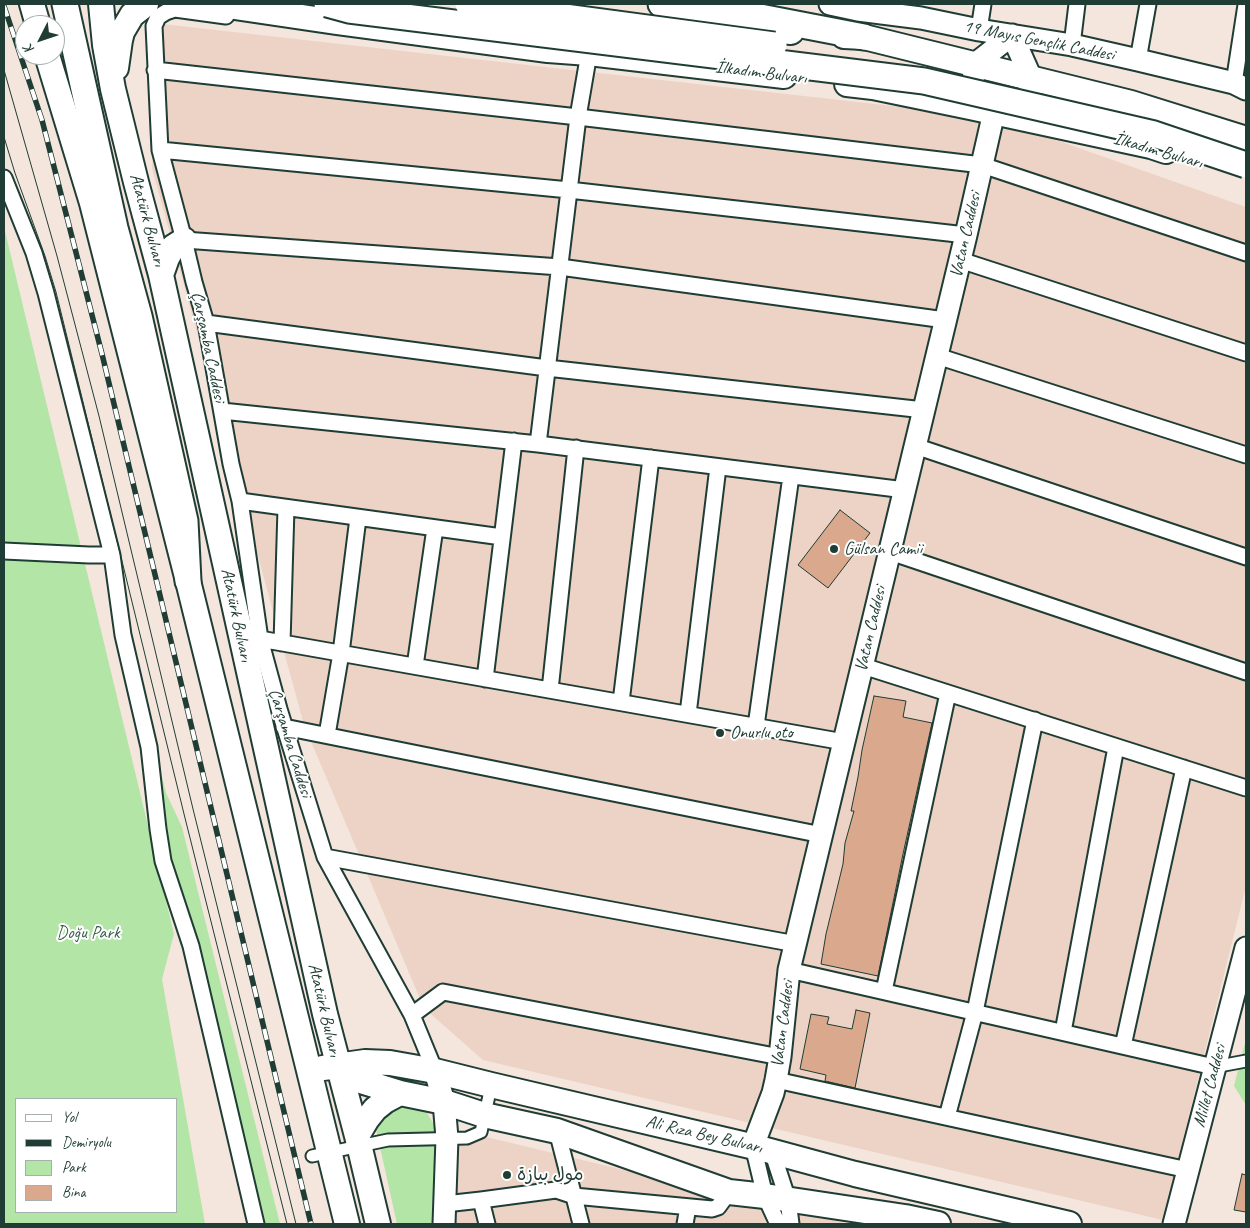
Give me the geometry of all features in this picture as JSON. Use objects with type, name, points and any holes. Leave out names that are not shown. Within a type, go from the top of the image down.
[{"type":"highway","points":[[65,4],[115,228],[138,316],[184,521],[188,581]]},
{"type":"highway","name":"İlkadım Bulvarı","points":[[468,4],[919,64],[1159,122],[1246,151]]},
{"type":"highway","points":[[661,4],[755,16],[864,37]]},
{"type":"highway","name":"İlkadım Bulvarı","points":[[331,13],[349,10],[924,81],[1154,134],[1246,165]]},
{"type":"main road","name":"Atatürk Bulvarı","points":[[101,4],[105,45],[113,89],[161,275],[320,995],[378,1224]]},
{"type":"main road","points":[[113,89],[122,32],[132,15],[146,4]]},
{"type":"main road","name":"İlkadım Bulvarı","points":[[214,4],[331,13],[548,50],[589,53],[873,87],[1151,146],[1246,178]]},
{"type":"main road","name":"İlkadım Bulvarı","points":[[547,4],[620,19],[864,37],[1131,103],[1246,139]]},
{"type":"main road","name":"19 Mayıs Gençlik Caddesi","points":[[830,4],[921,11],[979,30],[1072,45],[1240,86]]},
{"type":"main road","points":[[970,107],[975,64],[1012,35],[1031,78],[1025,118]]},
{"type":"main road","name":"Atatürk Bulvarı","points":[[50,65],[92,203],[188,581],[309,1070],[321,1154],[347,1224]]},
{"type":"main road","name":"Vatan Caddesi","points":[[763,1149],[780,1057],[789,970],[994,112]]},
{"type":"main road","points":[[161,275],[173,247],[184,240]]},
{"type":"main road","name":"Millet Caddesi","points":[[1174,1224],[1246,948]]},
{"type":"main road","name":"Ali Rıza Bey Bulvarı","points":[[309,1070],[365,1062],[390,1063],[492,1080],[855,1174],[1069,1224]]},
{"type":"main road","points":[[338,1066],[361,1081],[400,1093],[444,1102],[484,1115],[557,1131],[729,1192],[905,1217],[938,1224]]},
{"type":"main road","name":"Çarşamba Caddesi","points":[[435,1071],[444,1102],[447,1138],[445,1214]]},
{"type":"main road","points":[[358,1141],[367,1119],[375,1109],[400,1093]]},
{"type":"street","points":[[979,30],[983,4]]},
{"type":"street","points":[[1072,45],[1077,4]]},
{"type":"street","points":[[1138,60],[1148,4]]},
{"type":"street","points":[[1240,86],[1246,5]]},
{"type":"street","name":"Çarşamba Caddesi","points":[[331,13],[324,28],[310,29],[175,9],[158,17],[154,26],[160,150],[206,323],[231,464],[240,501],[260,639],[284,727],[325,857],[412,1015],[435,1071]]},
{"type":"street","points":[[538,444],[578,116],[589,53]]},
{"type":"street","points":[[155,70],[578,116],[982,165],[1246,253]]},
{"type":"street","points":[[160,150],[569,190],[966,235]]},
{"type":"street","points":[[4,178],[34,253],[46,293],[112,555],[123,635],[149,747],[163,861],[191,946],[256,1224]]},
{"type":"street","points":[[184,240],[560,267],[945,320]]},
{"type":"street","points":[[960,260],[1246,353]]},
{"type":"street","points":[[206,323],[548,368],[924,410]]},
{"type":"street","points":[[937,356],[1246,456]]},
{"type":"street","points":[[222,411],[576,448],[905,490]]},
{"type":"street","points":[[485,678],[514,441]]},
{"type":"street","points":[[915,446],[1246,557]]},
{"type":"street","points":[[550,690],[576,448]]},
{"type":"street","points":[[621,702],[651,458]]},
{"type":"street","points":[[688,714],[718,467]]},
{"type":"street","points":[[756,726],[791,476]]},
{"type":"street","points":[[240,501],[502,537]]},
{"type":"street","points":[[282,643],[286,508]]},
{"type":"street","points":[[327,736],[341,653],[358,518]]},
{"type":"street","points":[[415,666],[435,528]]},
{"type":"street","points":[[4,551],[112,555]]},
{"type":"street","points":[[890,552],[1246,672]]},
{"type":"street","points":[[260,639],[844,742]]},
{"type":"street","points":[[863,666],[1246,788]]},
{"type":"street","points":[[884,991],[948,693]]},
{"type":"street","points":[[948,1117],[975,1012],[1035,720]]},
{"type":"street","points":[[284,727],[822,835]]},
{"type":"street","points":[[1063,1032],[1116,747]]},
{"type":"street","points":[[1123,1046],[1184,768]]},
{"type":"street","points":[[325,857],[796,944]]},
{"type":"street","points":[[789,970],[1214,1067],[1246,1061]]},
{"type":"street","points":[[412,1015],[443,992],[780,1057]]},
{"type":"street","points":[[321,1154],[358,1141],[467,1138],[480,1132],[492,1080]]},
{"type":"street","points":[[774,1086],[948,1117],[1188,1170]]},
{"type":"street","points":[[557,1131],[581,1224]]},
{"type":"street","points":[[763,1149],[764,1196],[778,1224]]},
{"type":"street","points":[[763,1149],[788,1200],[791,1224]]},
{"type":"street","points":[[445,1214],[481,1200],[556,1190],[574,1196],[712,1210],[718,1207],[729,1192]]},
{"type":"street","points":[[481,1200],[487,1224]]},
{"type":"street","points":[[685,1224],[688,1207]]},
{"type":"shaded area","points":[[162,24],[991,117],[1246,207],[1246,886],[1163,1220],[483,1060],[424,1008],[304,725],[152,168]]},
{"type":"shaded area","points":[[453,1129],[849,1224],[456,1224]]},
{"type":"green space","name":"Doğu Park","points":[[4,227],[174,934],[162,979],[205,1224],[4,1224]]},
{"type":"green space","points":[[158,761],[166,793],[182,827],[280,1224],[263,1224],[170,858],[166,839]]},
{"type":"green space","points":[[1246,1039],[1246,1105],[1234,1086]]},
{"type":"green space","points":[[400,1104],[423,1107],[435,1126],[434,1224],[397,1224],[376,1129],[379,1118]]},
{"type":"building","name":"Gülsan Camii","points":[[840,510],[870,533],[828,588],[798,565]]},
{"type":"building","points":[[874,696],[906,701],[903,717],[932,723],[878,976],[821,964],[826,934],[843,864],[845,843],[854,811],[851,811]]},
{"type":"building","points":[[856,1010],[870,1013],[855,1088],[825,1081],[826,1075],[800,1069],[811,1014],[829,1017],[827,1024],[852,1029]]},
{"type":"building","points":[[1242,1174],[1246,1175],[1246,1212],[1234,1210]]},
{"type":"tram line","points":[[4,70],[57,256],[99,416],[193,809],[296,1224]]},
{"type":"tram line","points":[[4,137],[56,292],[287,1224]]},
{"type":"railway","points":[[4,6],[42,120],[102,354],[311,1224]]},
{"type":"place","name":"Gülsan Camii","points":[[834,549]]},
{"type":"place","name":"Onurlu oto","points":[[720,733]]},
{"type":"place","name":"مول بيازة","points":[[507,1175]]}]
